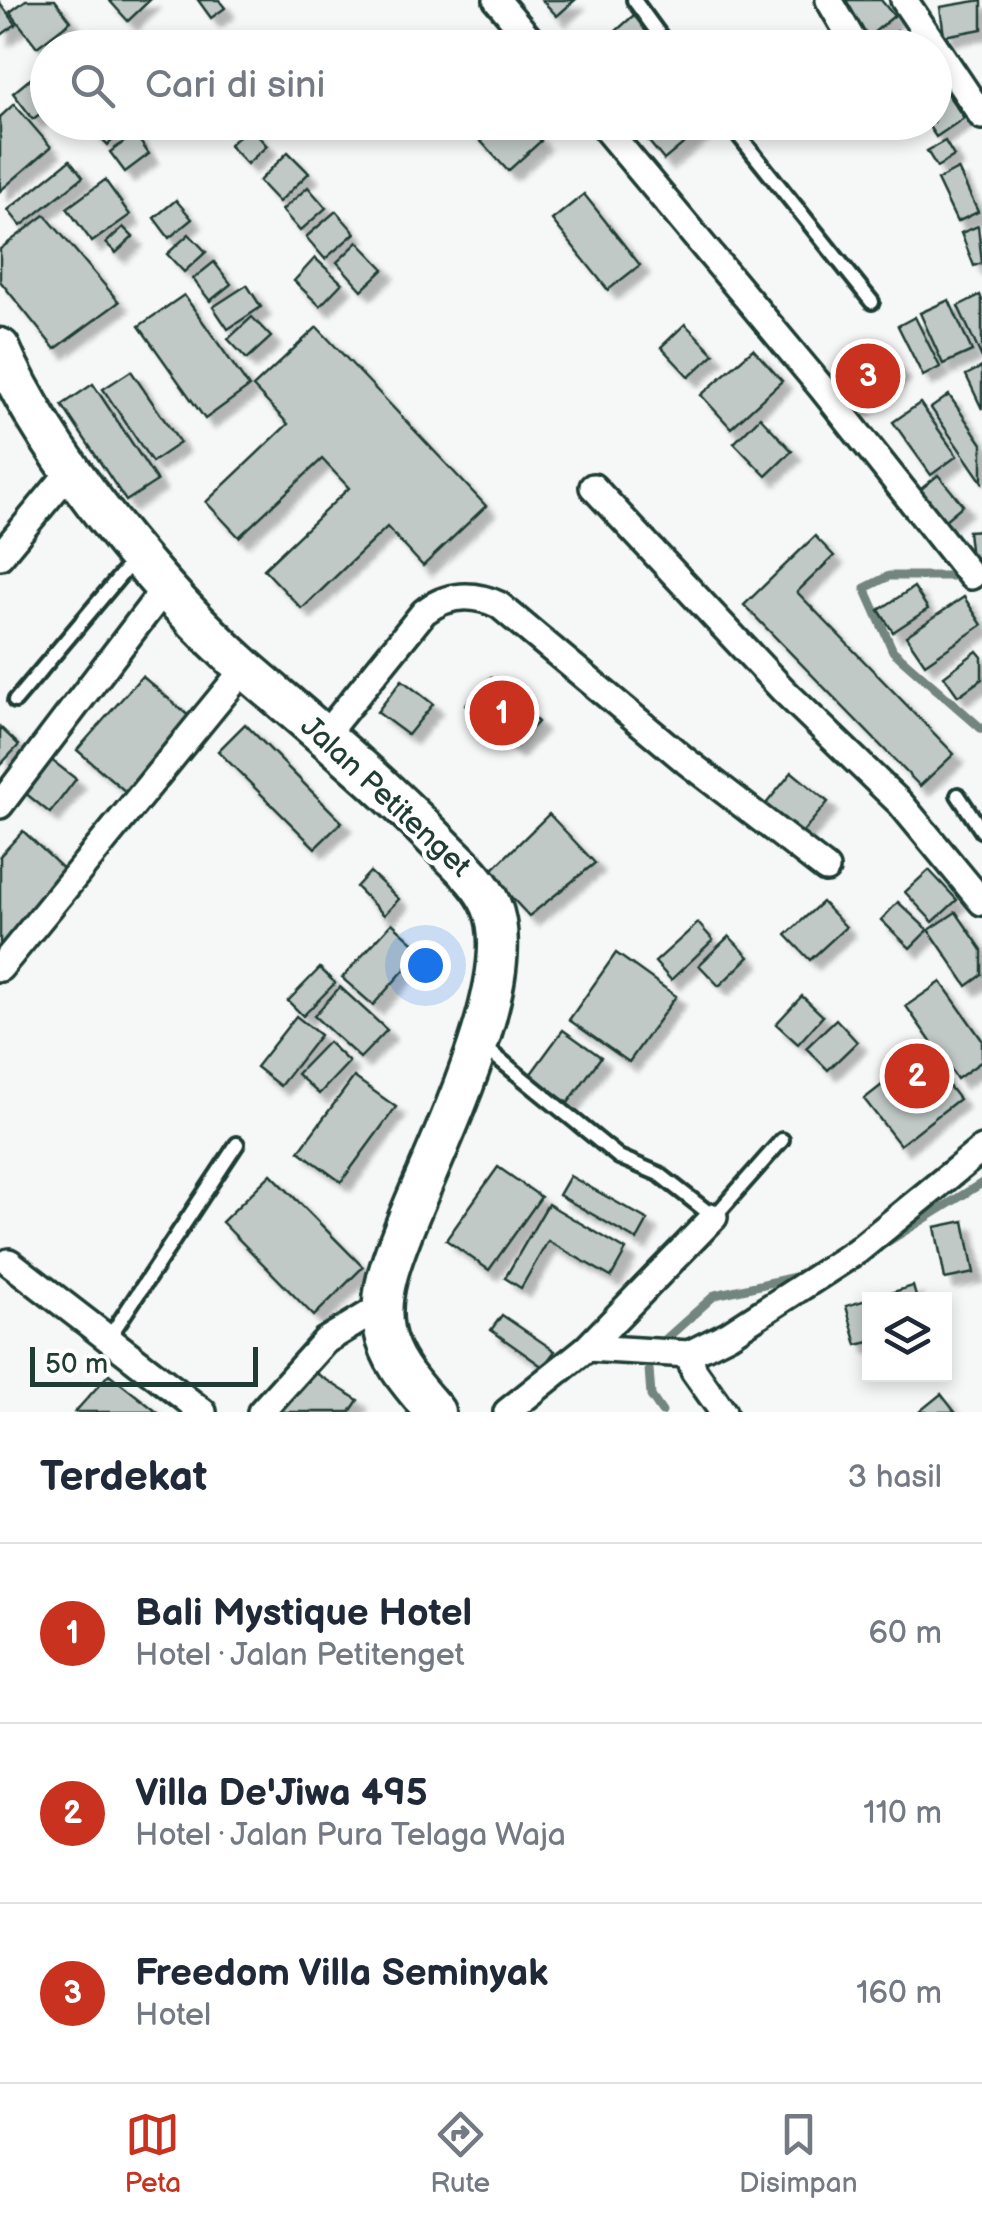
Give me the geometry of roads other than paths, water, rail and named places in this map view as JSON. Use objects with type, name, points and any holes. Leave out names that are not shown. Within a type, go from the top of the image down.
[{"type":"main road","name":"Jalan Petitenget","points":[[0,348],[7,391],[165,588],[245,668],[398,801],[477,882],[491,906],[498,942],[494,994],[393,1257],[381,1307],[388,1348],[399,1370],[435,1412]]},
{"type":"street","points":[[497,0],[522,30]]},
{"type":"street","points":[[829,0],[846,30]]},
{"type":"street","points":[[904,0],[924,30]]},
{"type":"street","points":[[952,71],[982,116]]},
{"type":"street","points":[[615,140],[822,386],[970,576]]},
{"type":"street","points":[[0,556],[72,469]]},
{"type":"street","points":[[593,487],[783,690],[901,804],[982,902]]},
{"type":"street","points":[[0,805],[165,588]]},
{"type":"street","points":[[324,736],[424,612],[444,600],[485,598],[500,605],[686,762],[826,868]]},
{"type":"street","points":[[0,968],[245,668]]},
{"type":"street","points":[[587,1348],[682,1355],[729,1334],[857,1251],[982,1149]]},
{"type":"street","points":[[507,1412],[587,1348],[714,1218]]},
{"type":"street","points":[[10,1262],[107,1342],[203,1412]]},
{"type":"street","points":[[261,1412],[325,1341],[381,1307]]},
{"type":"street","points":[[682,1355],[723,1412]]},
{"type":"lane","points":[[634,0],[656,30]]},
{"type":"lane","points":[[742,140],[872,302]]},
{"type":"lane","points":[[15,701],[138,554]]},
{"type":"lane","points":[[958,794],[982,831]]},
{"type":"lane","points":[[478,1041],[619,1156],[658,1174],[714,1218],[782,1140]]},
{"type":"lane","points":[[107,1342],[237,1144]]},
{"type":"waterway","points":[[964,576],[889,576],[865,588],[893,651],[982,729]]},
{"type":"waterway","points":[[871,1252],[982,1183]]},
{"type":"waterway","points":[[662,1412],[651,1396],[648,1355],[715,1295],[804,1275]]},
{"type":"place","name":"Freedom Villa Seminyak","points":[[868,376]]},
{"type":"place","name":"Bali Mystique Hotel","points":[[502,713]]},
{"type":"place","name":"Villa De'Jiwa 495","points":[[917,1076]]}]
